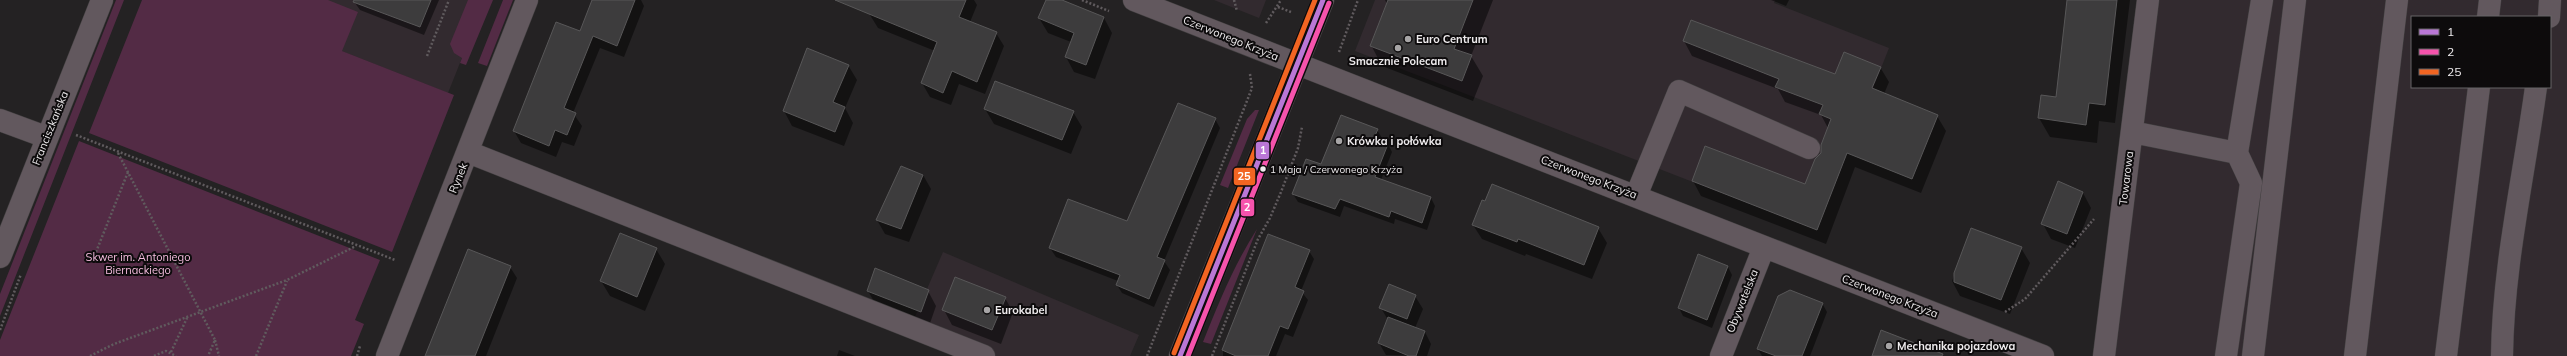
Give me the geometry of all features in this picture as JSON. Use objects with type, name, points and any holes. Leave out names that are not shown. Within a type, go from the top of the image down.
[{"type":"street","name":"Franciszkańska","points":[[0,257],[46,137],[102,0]]},
{"type":"street","name":"Rynek","points":[[387,356],[527,0]]},
{"type":"street","name":"Czerwonego Krzyża","points":[[1134,0],[2043,356]]},
{"type":"street","points":[[1180,356],[1323,0]]},
{"type":"street","name":"Towarowa","points":[[2104,356],[2148,0]]},
{"type":"street","points":[[2226,356],[2251,183],[2237,153],[2262,0]]},
{"type":"street","points":[[2253,356],[2295,0]]},
{"type":"street","points":[[2355,356],[2397,0]]},
{"type":"street","points":[[2488,16],[2490,0]]},
{"type":"street","points":[[2549,16],[2550,0]]},
{"type":"street","points":[[2446,356],[2478,88]]},
{"type":"street","points":[[2502,356],[2503,320],[2508,270],[2536,88]]},
{"type":"street","points":[[1636,196],[1679,90],[1809,148]]},
{"type":"street","points":[[0,120],[46,137]]},
{"type":"street","points":[[2132,132],[2237,153]]},
{"type":"street","points":[[468,152],[984,356]]},
{"type":"street","name":"Obywatelska","points":[[1720,356],[1764,247]]},
{"type":"path","points":[[427,56],[449,0]]},
{"type":"path","points":[[1082,0],[1110,11]]},
{"type":"path","points":[[1232,12],[1238,14],[1234,0]]},
{"type":"path","points":[[1258,22],[1265,25],[1281,0]]},
{"type":"path","points":[[1333,78],[1338,64],[1339,50],[1358,0]]},
{"type":"path","points":[[1147,356],[1252,88],[1249,69]]},
{"type":"path","points":[[1212,356],[1258,239],[1270,218],[1298,148],[1303,122]]},
{"type":"path","points":[[75,134],[356,246],[395,260]]},
{"type":"path","points":[[118,152],[199,313],[215,340],[219,356]]},
{"type":"path","points":[[96,252],[128,172]]},
{"type":"path","points":[[2002,314],[2025,299],[2085,231],[2098,213]]},
{"type":"path","points":[[90,356],[114,344],[287,280],[356,246]]},
{"type":"path","points":[[256,356],[287,280]]},
{"type":"path","points":[[171,352],[187,317]]},
{"type":"path","points":[[208,356],[215,340]]},
{"type":"path","points":[[154,356],[162,351],[171,352],[176,356]]},
{"type":"shaded area","points":[[212,0],[485,0],[448,93]]},
{"type":"shaded area","points":[[1214,0],[1266,0],[1259,18]]},
{"type":"shaded area","points":[[1375,0],[1775,0],[1774,3],[1889,48],[1817,230],[1355,51]]},
{"type":"shaded area","points":[[2150,0],[2567,0],[2567,356],[2107,356]]},
{"type":"shaded area","points":[[943,252],[1139,335],[1130,356],[981,356],[911,326]]},
{"type":"green space","points":[[116,0],[124,0],[0,316],[0,294]]},
{"type":"green space","points":[[142,0],[328,0],[358,12],[342,51],[454,95],[392,252],[89,133]]},
{"type":"green space","points":[[468,0],[493,0],[466,65],[460,63],[462,58],[454,53],[450,44]]},
{"type":"green space","points":[[503,0],[513,0],[487,66],[478,63]]},
{"type":"green space","points":[[1255,110],[1259,110],[1228,188],[1220,185],[1247,119]]},
{"type":"green space","name":"Skwer im. Antoniego Biernackiego","points":[[79,141],[380,260],[355,320],[364,324],[351,356],[0,356],[0,340]]},
{"type":"green space","points":[[1257,229],[1211,344],[1203,342],[1234,270]]},
{"type":"building","points":[[354,0],[431,0],[420,27],[353,2]]},
{"type":"building","points":[[592,0],[635,0],[617,46],[593,36],[564,108],[576,113],[567,135],[555,130],[549,146],[513,131],[556,22],[580,31]]},
{"type":"building","points":[[835,0],[966,0],[959,17],[997,32],[977,82],[952,71],[943,93],[921,83],[937,42]]},
{"type":"building","points":[[1046,0],[1062,0],[1104,17],[1086,65],[1065,57],[1074,33],[1038,18]]},
{"type":"building","name":"Euro Centrum","points":[[1388,0],[1473,0],[1454,49],[1472,55],[1462,81],[1370,46]]},
{"type":"building","points":[[2067,0],[2117,0],[2105,105],[2089,103],[2086,125],[2038,118],[2041,95],[2056,97]]},
{"type":"building","points":[[1691,20],[1835,74],[1844,52],[1881,67],[1872,88],[1938,115],[1912,179],[1847,153],[1817,230],[1692,181],[1705,146],[1805,184],[1815,159],[1821,153],[1821,145],[1831,119],[1819,114],[1823,105],[1775,87],[1779,79],[1683,41]]},
{"type":"building","points":[[807,48],[849,65],[833,102],[845,107],[835,132],[783,111]]},
{"type":"building","points":[[995,81],[1074,111],[1062,140],[984,109]]},
{"type":"building","points":[[1178,103],[1216,118],[1157,257],[1165,260],[1149,299],[1116,285],[1120,275],[1049,248],[1068,199],[1127,221]]},
{"type":"building","points":[[1341,115],[1378,129],[1374,138],[1388,144],[1375,177],[1431,197],[1422,223],[1391,211],[1389,217],[1340,199],[1335,209],[1292,194],[1306,159],[1321,164]]},
{"type":"building","points":[[901,166],[923,175],[901,229],[876,220]]},
{"type":"building","points":[[2058,181],[2083,192],[2067,234],[2041,224]]},
{"type":"building","points":[[1492,184],[1599,227],[1584,265],[1518,239],[1517,242],[1472,225],[1482,200],[1485,201]]},
{"type":"building","points":[[1971,228],[2022,247],[2001,300],[1954,282],[1954,273]]},
{"type":"building","points":[[620,233],[657,248],[637,297],[600,281]]},
{"type":"building","points":[[1268,234],[1310,250],[1295,287],[1304,291],[1288,329],[1280,326],[1268,356],[1236,356],[1222,350]]},
{"type":"building","points":[[468,249],[511,266],[475,356],[425,356]]},
{"type":"building","points":[[1698,254],[1728,266],[1707,320],[1678,308]]},
{"type":"building","points":[[875,268],[929,290],[921,312],[867,291]]},
{"type":"building","points":[[955,277],[1006,297],[992,330],[942,310]]},
{"type":"building","points":[[1389,284],[1416,295],[1407,319],[1379,308]]},
{"type":"building","points":[[1790,290],[1823,303],[1802,356],[1776,356],[1757,349],[1778,296]]},
{"type":"building","points":[[1388,317],[1425,331],[1416,356],[1409,356],[1378,343]]},
{"type":"building","points":[[1881,330],[1943,354],[1942,356],[1872,356]]},
{"type":"transit line","name":"25","points":[[1174,353],[1315,0]]},
{"type":"transit line","name":"1","points":[[1180,356],[1323,0]]},
{"type":"transit line","name":"2","points":[[1188,356],[1329,3]]},
{"type":"place","name":"Euro Centrum","points":[[1408,39]]},
{"type":"place","name":"Smacznie Polecam","points":[[1398,48]]},
{"type":"place","name":"Krówka i połówka","points":[[1339,141]]},
{"type":"place","name":"1 Maja / Czerwonego Krzyża","points":[[1263,169]]},
{"type":"place","name":"Eurokabel","points":[[987,310]]},
{"type":"place","name":"Mechanika pojazdowa","points":[[1889,346]]}]
